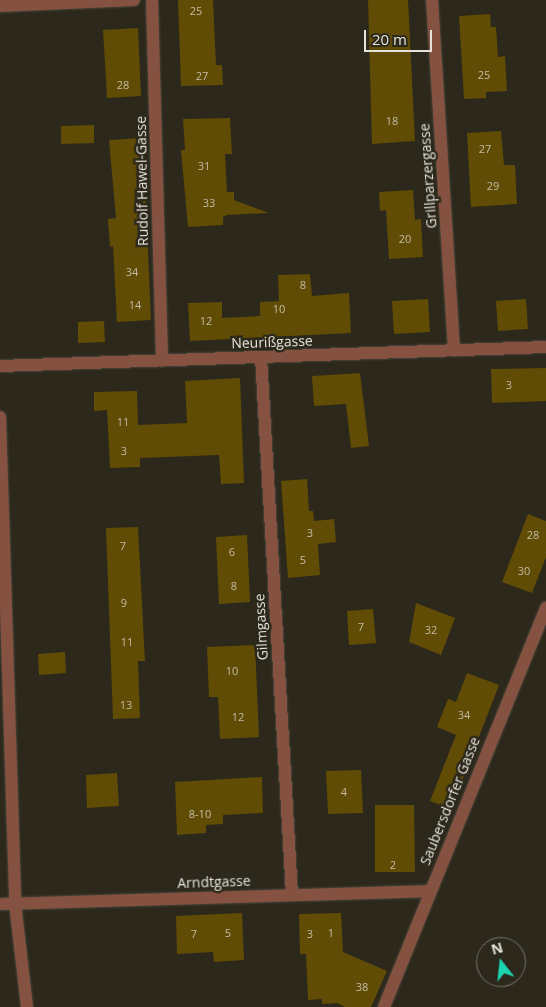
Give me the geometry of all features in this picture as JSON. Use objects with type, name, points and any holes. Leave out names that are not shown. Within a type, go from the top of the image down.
[{"type":"street","points":[[0,6],[134,0]]},
{"type":"street","name":"Rudolf Hawel-Gasse","points":[[152,0],[162,361]]},
{"type":"street","name":"Grillparzergasse","points":[[432,0],[454,350]]},
{"type":"street","name":"Neurißgasse","points":[[0,366],[546,347]]},
{"type":"street","name":"Gilmgasse","points":[[261,357],[292,895]]},
{"type":"street","points":[[0,417],[15,903],[27,1007]]},
{"type":"street","name":"Saubersdorfer Gasse","points":[[384,1007],[429,891],[546,608]]},
{"type":"street","name":"Arndtgasse","points":[[0,904],[429,891]]},
{"type":"building","points":[[178,0],[213,0],[216,65],[222,65],[223,85],[181,86]]},
{"type":"building","points":[[368,0],[408,0],[415,141],[372,144]]},
{"type":"building","points":[[490,14],[491,27],[496,27],[498,57],[505,56],[507,91],[486,92],[486,98],[464,99],[459,16]]},
{"type":"building","points":[[138,28],[141,96],[107,98],[103,30]]},
{"type":"building","points":[[230,118],[232,154],[225,154],[227,192],[234,192],[234,200],[269,213],[227,215],[223,217],[223,225],[188,227],[181,150],[185,150],[183,119]]},
{"type":"building","points":[[94,125],[94,143],[61,144],[61,126]]},
{"type":"building","points":[[501,131],[504,165],[515,165],[517,204],[471,207],[467,133]]},
{"type":"building","points":[[143,138],[151,320],[117,322],[113,246],[110,247],[108,219],[116,218],[109,140]]},
{"type":"building","points":[[413,190],[415,220],[421,219],[423,257],[389,259],[386,210],[380,211],[379,192]]},
{"type":"building","points":[[310,274],[312,296],[349,293],[351,333],[190,341],[188,303],[222,302],[222,318],[260,316],[260,302],[279,301],[278,275]]},
{"type":"building","points":[[428,299],[430,332],[394,334],[392,301]]},
{"type":"building","points":[[526,299],[528,329],[498,331],[496,301]]},
{"type":"building","points":[[104,321],[105,342],[78,343],[78,322]]},
{"type":"building","points":[[546,368],[546,401],[492,403],[491,369]]},
{"type":"building","points":[[360,373],[369,446],[351,448],[346,404],[314,406],[312,376]]},
{"type":"building","points":[[240,378],[244,483],[221,484],[219,455],[140,458],[140,467],[110,468],[107,410],[94,411],[94,392],[137,391],[138,425],[187,423],[185,381]]},
{"type":"building","points":[[307,479],[309,511],[313,511],[314,521],[334,519],[336,542],[318,544],[320,575],[288,578],[281,481]]},
{"type":"building","points":[[528,514],[546,521],[546,557],[532,593],[502,582]]},
{"type":"building","points":[[138,527],[145,661],[138,661],[140,718],[113,719],[106,528]]},
{"type":"building","points":[[247,535],[250,602],[219,604],[216,537]]},
{"type":"building","points":[[416,603],[455,618],[441,655],[409,642]]},
{"type":"building","points":[[373,609],[376,643],[349,645],[347,611]]},
{"type":"building","points":[[255,645],[259,737],[220,739],[218,697],[209,697],[207,647]]},
{"type":"building","points":[[65,652],[66,673],[39,675],[38,654]]},
{"type":"building","points":[[467,673],[499,685],[451,809],[430,801],[456,735],[437,727],[448,699],[456,702]]},
{"type":"building","points":[[361,770],[363,813],[328,814],[326,771]]},
{"type":"building","points":[[117,773],[119,806],[87,808],[86,775]]},
{"type":"building","points":[[262,777],[263,813],[223,815],[223,824],[206,825],[206,833],[177,835],[175,782]]},
{"type":"building","points":[[375,805],[414,805],[415,872],[375,872]]},
{"type":"building","points":[[242,913],[244,960],[214,962],[213,952],[177,954],[176,916]]},
{"type":"building","points":[[341,913],[343,952],[387,971],[371,1007],[345,1007],[337,1003],[322,1004],[322,999],[308,1000],[306,954],[300,954],[299,914]]}]
